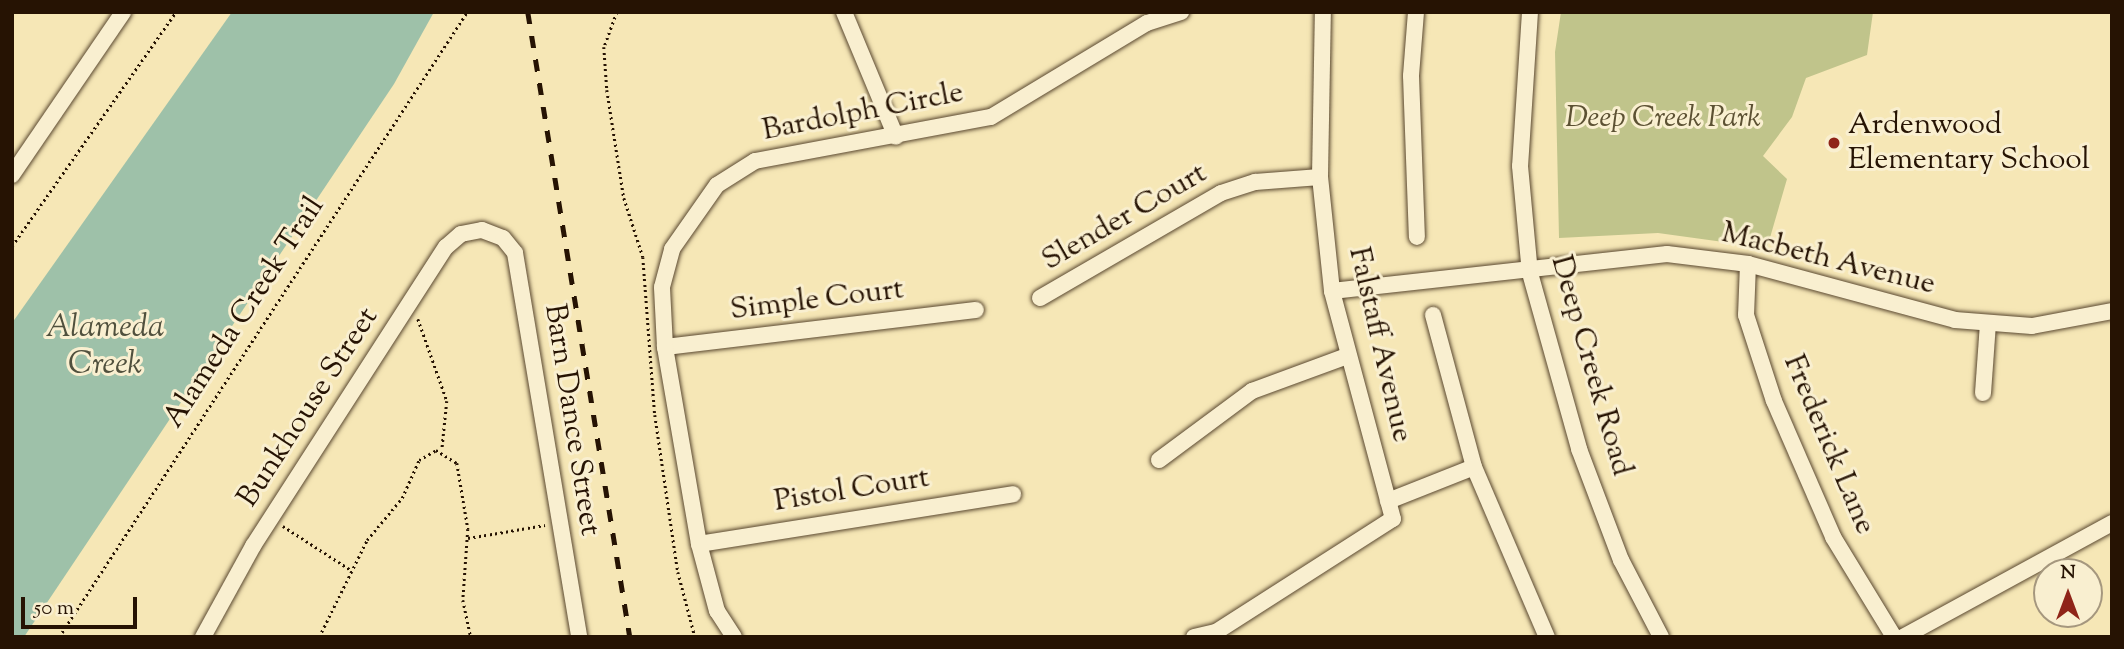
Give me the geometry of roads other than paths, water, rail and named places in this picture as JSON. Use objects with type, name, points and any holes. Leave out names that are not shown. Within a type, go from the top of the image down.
[{"type":"street","points":[[12,175],[123,12]]},
{"type":"street","points":[[844,12],[896,137]]},
{"type":"street","name":"Bardolph Circle","points":[[734,637],[717,611],[699,544],[665,348],[662,287],[672,248],[717,185],[755,161],[896,137],[990,117],[1147,23],[1181,12]]},
{"type":"street","name":"Falstaff Avenue","points":[[1194,637],[1216,632],[1393,519],[1347,356],[1332,291],[1321,177],[1323,12]]},
{"type":"street","points":[[1416,12],[1411,89],[1417,237]]},
{"type":"street","name":"Deep Creek Road","points":[[1530,12],[1520,166],[1530,273],[1579,449],[1621,560],[1661,637]]},
{"type":"street","name":"Slender Court","points":[[1041,298],[1214,196],[1255,182],[1321,177]]},
{"type":"street","name":"Bunkhouse Street","points":[[203,637],[272,518],[446,247],[461,234],[482,230]]},
{"type":"street","name":"Barn Dance Street","points":[[482,230],[503,237],[515,253],[579,637]]},
{"type":"street","name":"Macbeth Avenue","points":[[1332,291],[1530,273],[1667,254],[1748,264],[1989,324],[2032,326],[2112,311]]},
{"type":"street","name":"Frederick Lane","points":[[1748,264],[1746,315],[1774,401],[1833,537],[1895,637]]},
{"type":"street","name":"Simple Court","points":[[665,348],[976,310]]},
{"type":"street","points":[[1433,315],[1474,467],[1548,637]]},
{"type":"street","points":[[1983,393],[1989,324]]},
{"type":"street","points":[[1159,460],[1252,391],[1347,356]]},
{"type":"street","points":[[1388,500],[1474,467]]},
{"type":"street","name":"Pistol Court","points":[[699,544],[1013,494]]},
{"type":"street","points":[[1903,637],[2112,523]]},
{"type":"water","name":"Alameda Creek","points":[[232,12],[434,12],[394,84],[24,637],[12,637],[12,323]]},
{"type":"railway","points":[[528,12],[630,637]]},
{"type":"place","name":"Ardenwood Elementary School","points":[[1834,143]]},
{"type":"park label","name":"Deep Creek Park","points":[[1663,119]]}]
